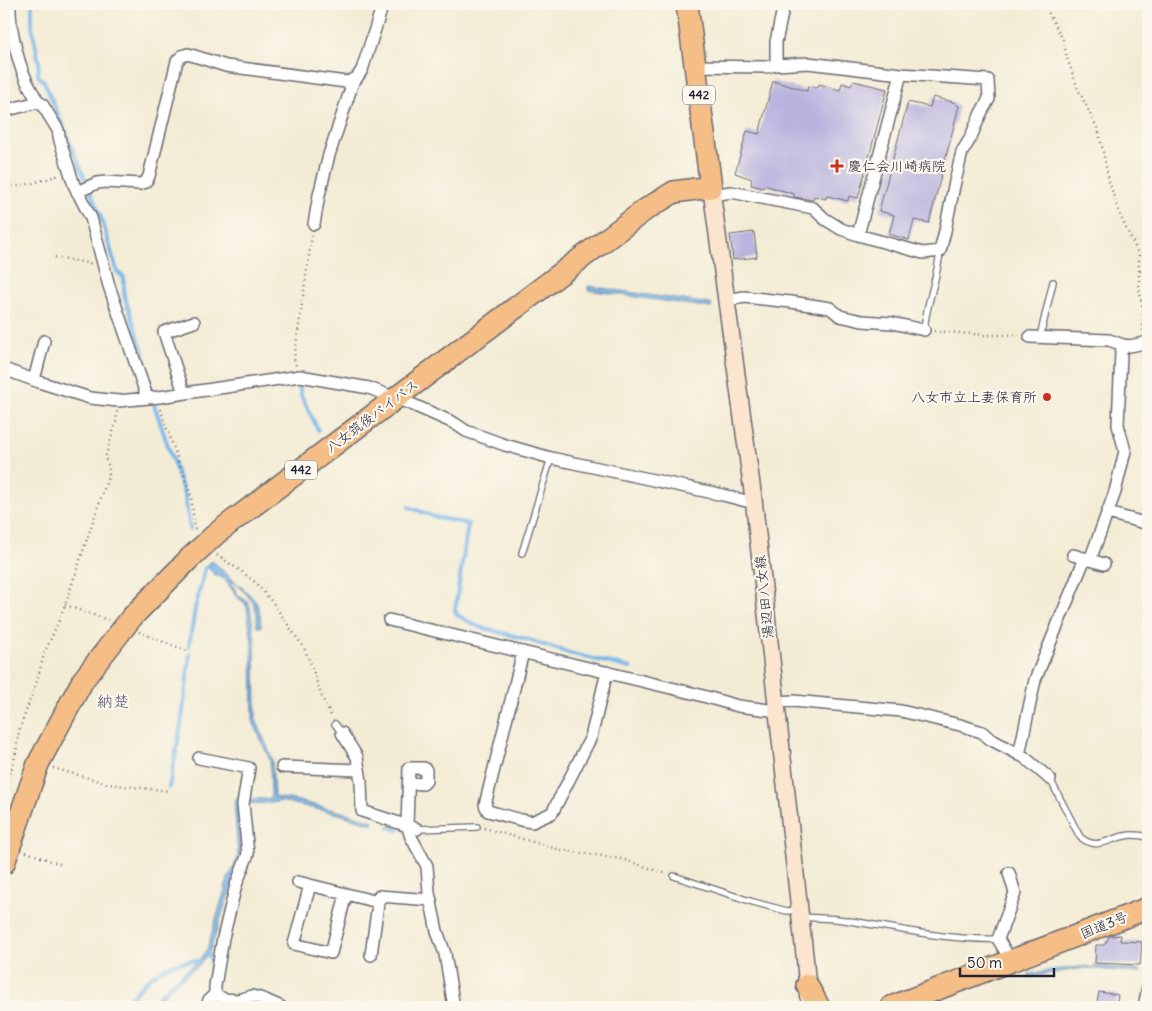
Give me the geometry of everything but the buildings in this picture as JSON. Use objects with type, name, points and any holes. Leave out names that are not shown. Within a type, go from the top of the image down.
[{"type":"highway","name":"442","points":[[687,4],[712,191]]},
{"type":"highway","name":"八女筑後バイパス","points":[[4,863],[38,764],[83,680],[132,617],[190,558],[217,533],[645,210],[674,192],[712,191]]},
{"type":"highway","name":"国道3号","points":[[891,1007],[1148,908]]},
{"type":"highway","points":[[807,985],[819,1007]]},
{"type":"main road","name":"湯辺田八女線","points":[[712,191],[754,503],[809,1007]]},
{"type":"street","points":[[10,4],[12,29],[24,77],[38,102],[42,104],[58,130],[77,192],[90,218],[109,286],[145,391],[152,398]]},
{"type":"street","points":[[314,224],[329,155],[354,80],[362,70],[382,4]]},
{"type":"street","points":[[776,65],[776,42],[784,4]]},
{"type":"street","points":[[77,192],[97,183],[140,184],[146,182],[177,60],[182,56],[188,54],[226,66],[346,82],[354,80]]},
{"type":"street","points":[[695,66],[766,67],[808,63],[901,74],[988,80],[989,99],[980,113],[970,139],[962,152],[940,251],[923,253],[858,235],[841,229],[825,219],[813,208],[731,192],[712,191]]},
{"type":"street","points":[[858,235],[901,74]]},
{"type":"street","points":[[4,112],[38,102]]},
{"type":"street","points":[[727,300],[744,297],[791,302],[830,308],[840,316],[862,321],[892,323],[924,330]]},
{"type":"street","points":[[184,393],[164,332],[194,322]]},
{"type":"street","points":[[1035,337],[1109,340],[1123,346],[1144,343]]},
{"type":"street","points":[[34,380],[44,341]]},
{"type":"street","points":[[1019,755],[1035,680],[1108,513],[1115,492],[1125,451],[1118,425],[1121,353],[1123,346]]},
{"type":"street","points":[[4,369],[90,398],[118,400],[152,398],[300,376],[369,388],[454,423],[466,431],[505,445],[551,458],[723,494],[754,503]]},
{"type":"street","points":[[1108,513],[1148,524]]},
{"type":"street","points":[[1073,555],[1104,564]]},
{"type":"street","points":[[389,620],[607,672],[738,706],[777,707],[793,701],[901,711],[960,725],[982,732],[990,739],[1024,758],[1050,779]]},
{"type":"street","points":[[522,652],[485,805],[488,811],[521,820],[532,822],[552,814],[591,737],[607,672]]},
{"type":"street","points":[[338,728],[357,757],[362,811],[412,827]]},
{"type":"street","points":[[199,758],[249,768],[243,804],[248,854],[236,885],[224,938],[215,994],[209,1000],[207,1007]]},
{"type":"street","points":[[282,767],[359,770]]},
{"type":"street","points":[[409,784],[411,837],[427,866],[429,893],[437,931],[445,954],[454,1007]]},
{"type":"street","points":[[1009,873],[1016,892],[998,939],[1011,961]]},
{"type":"street","points":[[346,894],[331,954],[289,941],[304,883],[378,902]]},
{"type":"street","points":[[371,955],[379,896],[431,900]]},
{"type":"street","points":[[1144,1007],[1148,987]]},
{"type":"street","points":[[215,994],[237,1000],[252,996],[263,998],[281,1007]]},
{"type":"lane","points":[[924,330],[925,318],[939,264],[940,251]]},
{"type":"lane","points":[[1035,337],[1053,282]]},
{"type":"lane","points":[[522,553],[551,458]]},
{"type":"lane","points":[[1050,779],[1080,837],[1087,843],[1097,844],[1134,835],[1148,838]]},
{"type":"lane","points":[[412,827],[478,827]]},
{"type":"lane","points":[[674,876],[753,902],[800,914],[943,936],[998,939]]},
{"type":"path","points":[[1044,4],[1063,40],[1078,89],[1099,132],[1109,181],[1119,213],[1139,255],[1139,288],[1144,309],[1142,322],[1144,343]]},
{"type":"path","points":[[4,192],[13,187],[70,172]]},
{"type":"path","points":[[300,376],[294,359],[314,224]]},
{"type":"path","points":[[55,257],[104,266]]},
{"type":"path","points":[[1139,271],[1148,271]]},
{"type":"path","points":[[924,330],[1035,337]]},
{"type":"path","points":[[152,398],[164,421],[191,496],[195,535]]},
{"type":"path","points":[[4,787],[13,765],[19,731],[44,654],[65,605],[109,474],[109,467],[105,458],[116,422],[118,400]]},
{"type":"path","points":[[213,552],[256,582],[273,603],[304,648],[321,695],[338,728]]},
{"type":"path","points":[[65,605],[112,621]]},
{"type":"path","points":[[136,630],[187,650]]},
{"type":"path","points":[[52,768],[110,784],[169,791]]},
{"type":"path","points":[[478,827],[561,850],[622,859],[674,876]]},
{"type":"path","points":[[21,851],[60,864]]},
{"type":"water","points":[[588,286],[712,305],[711,308],[588,290]]},
{"type":"water","points":[[212,561],[253,598],[259,609],[261,627],[257,627],[256,609],[243,590],[229,580],[239,596],[248,602],[250,607],[255,641],[256,719],[272,758],[275,797],[295,800],[373,821],[372,824],[285,802],[239,802],[241,856],[210,951],[199,965],[170,988],[155,1007],[150,1007],[159,994],[197,962],[207,949],[228,879],[238,855],[234,801],[239,798],[263,799],[270,798],[271,796],[270,761],[253,721],[252,644],[247,608],[225,579],[215,575],[206,566]]},
{"type":"water","points":[[1087,966],[1092,968],[1100,966],[1141,971],[1140,973],[1085,968],[1029,977],[1028,974],[1052,970]]},
{"type":"waterway","points":[[32,4],[32,26],[39,63],[38,76],[44,81],[101,217],[117,271],[124,278],[124,295],[144,355],[154,404],[185,497],[190,529]]},
{"type":"waterway","points":[[299,385],[301,395],[318,430]]},
{"type":"waterway","points":[[409,507],[435,517],[468,524],[455,610],[457,615],[479,627],[526,639],[569,653],[631,668]]},
{"type":"waterway","points":[[189,646],[195,608],[205,568]]},
{"type":"waterway","points":[[169,787],[181,726],[190,654]]},
{"type":"waterway","points":[[389,827],[399,830]]},
{"type":"waterway","points":[[207,952],[211,964],[208,988]]},
{"type":"waterway","points":[[121,1007],[157,972],[178,963],[200,961]]},
{"type":"place","name":"慶仁会川崎病院","points":[[837,166]]},
{"type":"place","name":"八女市立上妻保育所","points":[[1047,397]]},
{"type":"district","name":"納楚","points":[[113,701]]}]
